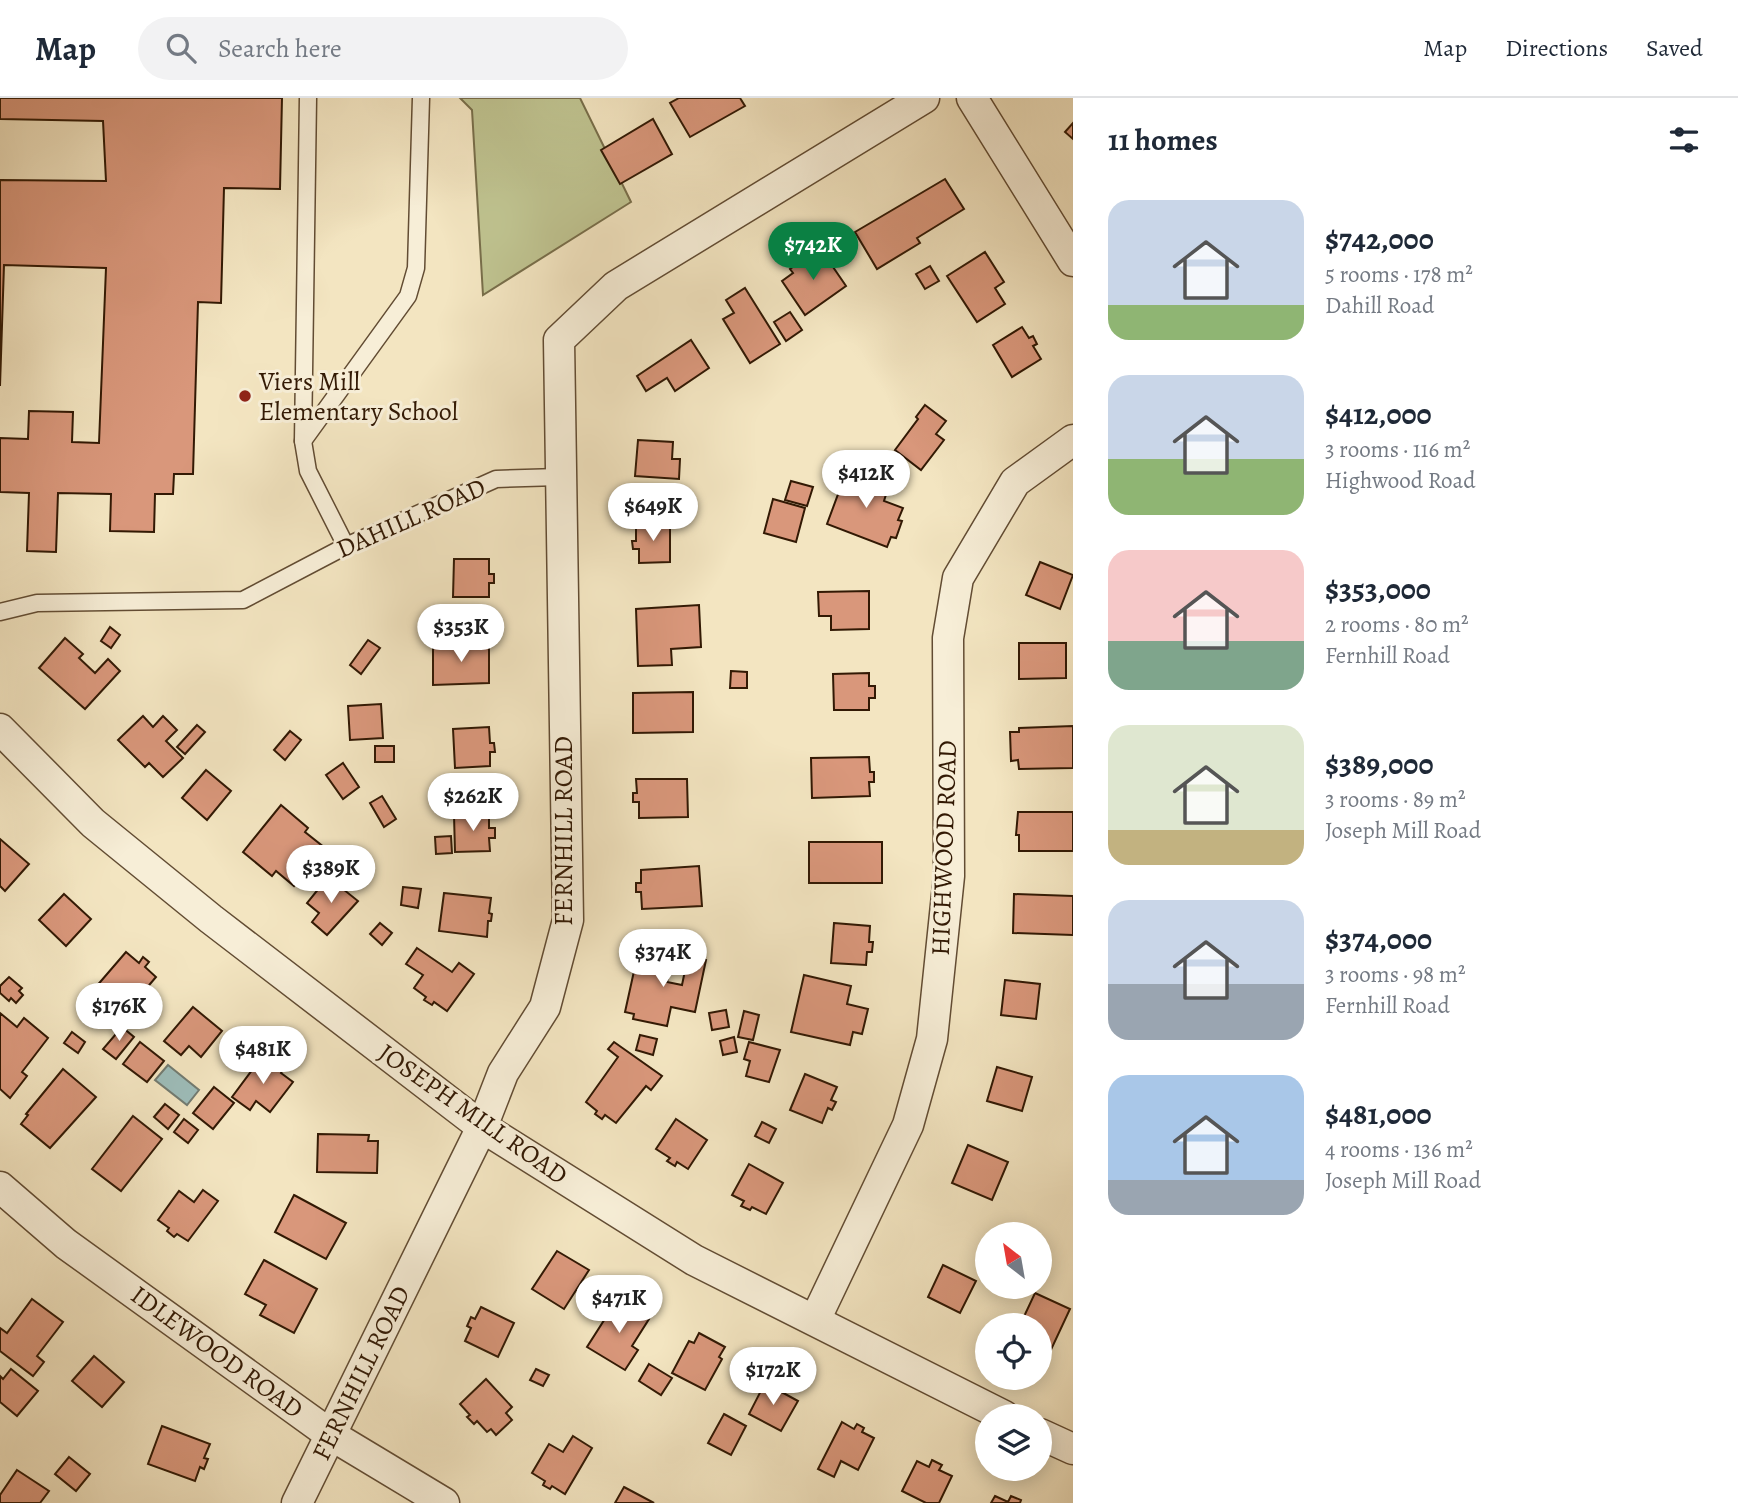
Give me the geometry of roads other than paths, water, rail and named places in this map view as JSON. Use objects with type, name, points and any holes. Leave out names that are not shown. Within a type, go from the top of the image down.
[{"type":"street","points":[[559,477],[559,340],[617,286],[924,98]]},
{"type":"street","points":[[972,98],[1073,261]]},
{"type":"street","name":"HIGHWOOD ROAD","points":[[816,1320],[908,1125],[933,1040],[948,876],[948,638],[958,578],[1015,482],[1073,440]]},
{"type":"street","name":"FERNHILL ROAD","points":[[297,1503],[482,1127],[503,1073],[545,1007],[568,920],[559,477]]},
{"type":"street","name":"JOSEPH MILL ROAD","points":[[0,729],[93,823],[211,919],[482,1127],[694,1260],[980,1404]]},
{"type":"street","name":"IDLEWOOD ROAD","points":[[0,1187],[66,1244],[331,1435],[444,1503]]},
{"type":"street","points":[[1052,1439],[1073,1449]]},
{"type":"lane","points":[[308,98],[303,440],[307,471],[346,545]]},
{"type":"lane","points":[[303,440],[408,296],[416,268],[421,98]]},
{"type":"lane","name":"DAHILL ROAD","points":[[0,612],[37,603],[243,600],[346,545],[496,479],[559,477]]},
{"type":"water","points":[[168,1065],[199,1090],[187,1105],[155,1080]]},
{"type":"place","name":"Viers Mill Elementary School","points":[[245,396]]}]
